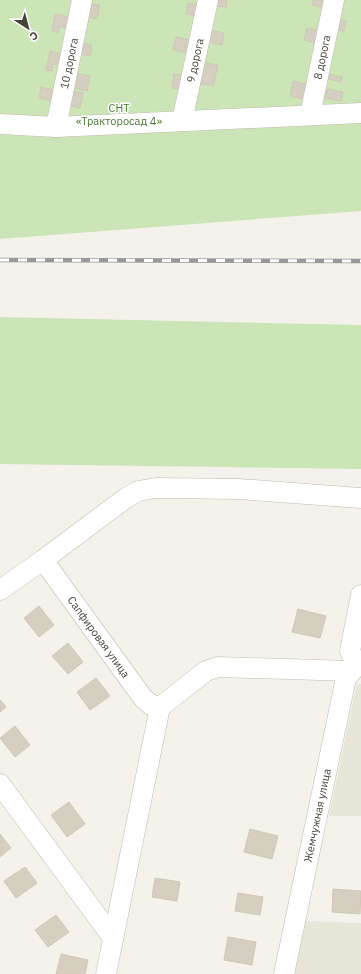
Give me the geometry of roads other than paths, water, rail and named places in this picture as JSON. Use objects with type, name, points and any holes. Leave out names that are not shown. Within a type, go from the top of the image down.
[{"type":"street","name":"10 дорога","points":[[56,127],[82,0]]},
{"type":"street","name":"9 дорога","points":[[182,121],[208,0]]},
{"type":"street","name":"8 дорога","points":[[310,115],[334,0]]},
{"type":"street","points":[[0,124],[56,127],[361,112]]},
{"type":"street","points":[[0,590],[126,498],[138,491],[156,488],[240,489],[361,498]]},
{"type":"street","name":"Сапфировая улица","points":[[43,560],[143,698],[151,705],[160,707]]},
{"type":"street","points":[[106,974],[160,707],[206,671],[218,667],[357,667],[350,651],[361,595]]},
{"type":"street","name":"Жемчужная улица","points":[[284,974],[346,678],[357,667]]},
{"type":"street","points":[[0,784],[113,938]]},
{"type":"railway","points":[[0,260],[361,261]]},
{"type":"park label","name":"СНТ «Тракторосад 4»","points":[[119,114]]}]
